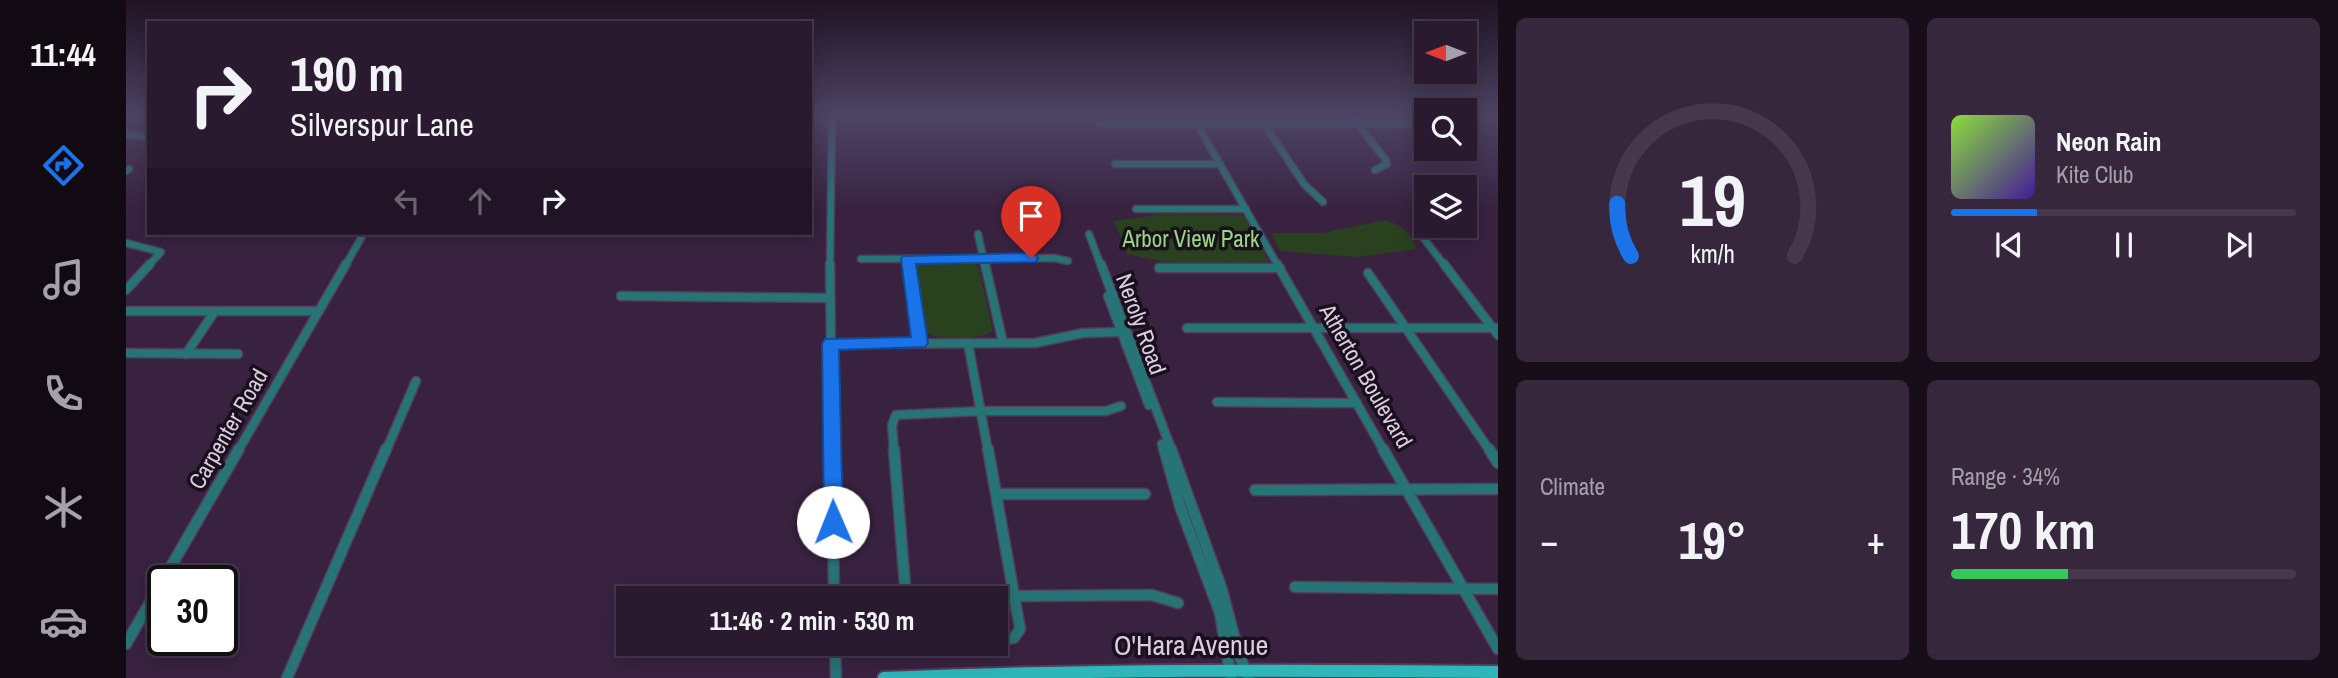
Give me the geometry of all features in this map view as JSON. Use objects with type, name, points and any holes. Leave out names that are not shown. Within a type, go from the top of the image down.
[{"type":"main road","name":"O'Hara Avenue","points":[[884,678],[1035,671],[1230,674],[1498,672]]},
{"type":"street","points":[[832,147],[830,344],[834,586]]},
{"type":"street","name":"Atherton Boulevard","points":[[1210,147],[1498,649]]},
{"type":"street","points":[[1279,147],[1304,184],[1323,202]]},
{"type":"street","points":[[1375,147],[1387,164],[1375,170]]},
{"type":"street","points":[[1115,164],[1220,164]]},
{"type":"street","points":[[1136,209],[1246,209]]},
{"type":"street","points":[[978,234],[1003,343]]},
{"type":"street","name":"Neroly Road","points":[[1230,674],[1220,613],[1190,535],[1173,473],[1089,234],[1222,590],[1247,673]]},
{"type":"street","name":"Carpenter Road","points":[[126,644],[363,235]]},
{"type":"street","points":[[1424,238],[1496,330]]},
{"type":"street","points":[[126,243],[161,252],[126,290]]},
{"type":"street","points":[[861,259],[1054,258],[1068,261]]},
{"type":"street","points":[[908,259],[920,343]]},
{"type":"street","points":[[1160,268],[1280,268]]},
{"type":"street","points":[[1368,273],[1498,463]]},
{"type":"street","points":[[621,296],[830,298]]},
{"type":"street","points":[[126,312],[319,310]]},
{"type":"street","points":[[186,354],[215,311]]},
{"type":"street","points":[[1187,328],[1496,330]]},
{"type":"street","points":[[830,344],[1035,343],[1083,333],[1124,332]]},
{"type":"street","points":[[968,343],[1020,629],[1014,638],[1008,639]]},
{"type":"street","points":[[126,353],[238,354]]},
{"type":"street","points":[[287,678],[416,381]]},
{"type":"street","points":[[1217,402],[1357,403]]},
{"type":"street","points":[[905,586],[892,425],[896,415],[982,411],[1106,411],[1121,406]]},
{"type":"street","points":[[1255,490],[1498,489]]},
{"type":"street","points":[[997,494],[1145,494]]},
{"type":"street","points":[[1295,587],[1498,589]]},
{"type":"street","points":[[1015,596],[1152,595],[1178,603]]},
{"type":"street","points":[[835,656],[836,678]]},
{"type":"green space","name":"Arbor View Park","points":[[1162,214],[1245,215],[1269,262],[1175,264],[1127,254],[1114,221]]},
{"type":"green space","name":"Arbor View Park","points":[[1384,220],[1404,230],[1416,249],[1356,257],[1280,251],[1271,233],[1323,233]]},
{"type":"green space","points":[[922,262],[972,262],[979,267],[993,331],[978,337],[958,339],[924,332],[916,267]]},
{"type":"route","points":[[833,522],[830,344],[920,343],[908,259],[1031,258]]}]
